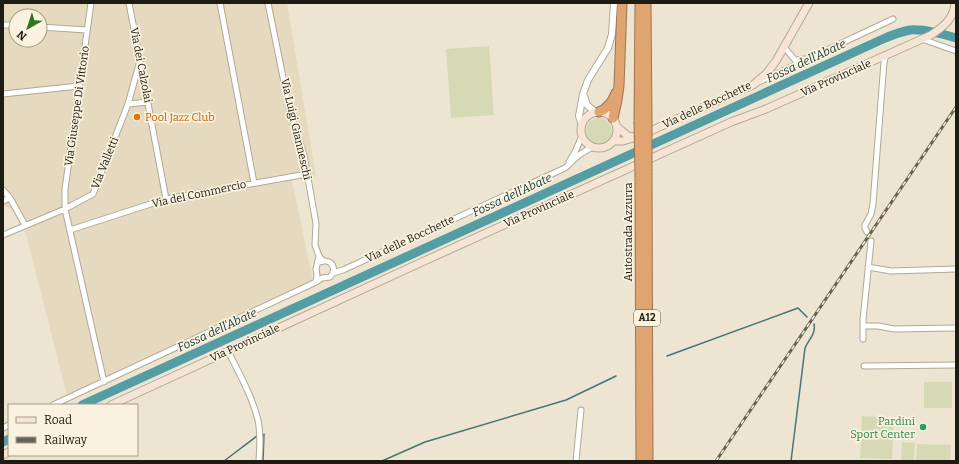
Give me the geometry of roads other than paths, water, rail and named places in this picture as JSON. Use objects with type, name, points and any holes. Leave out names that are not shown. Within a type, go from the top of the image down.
[{"type":"highway","points":[[613,118],[619,86],[622,3]]},
{"type":"highway","name":"Autostrada Azzurra","points":[[640,3],[643,122],[641,461]]},
{"type":"highway","name":"Autostrada Azzurra","points":[[643,122],[646,3]]},
{"type":"highway","points":[[597,112],[604,110],[614,99],[619,86]]},
{"type":"highway","name":"Autostrada Azzurra","points":[[643,176],[648,461]]},
{"type":"main road","name":"Via delle Bocchette","points":[[614,141],[623,141],[637,137],[753,85],[766,74],[776,61],[808,3]]},
{"type":"main road","name":"Via Provinciale","points":[[113,404],[674,148],[732,122],[766,109],[931,35],[944,27],[950,19],[955,3]]},
{"type":"main road","points":[[597,112],[604,112],[613,118],[618,132],[614,141],[610,145],[602,148],[592,147],[584,140],[582,136],[582,124],[584,119],[589,115],[597,112]]},
{"type":"main road","points":[[617,127],[628,136],[637,137]]},
{"type":"street","name":"Via Giuseppe Di Vittorio","points":[[91,3],[65,189],[65,209],[104,382]]},
{"type":"street","name":"Via dei Calzolai","points":[[129,3],[166,199]]},
{"type":"street","points":[[220,3],[254,183]]},
{"type":"street","name":"Via Luigi Gianneschi","points":[[268,3],[290,112],[304,155],[316,224],[315,245],[320,262]]},
{"type":"street","points":[[582,124],[579,116],[583,94],[588,80],[608,48],[612,34],[614,3]]},
{"type":"street","points":[[753,85],[893,19]]},
{"type":"street","points":[[48,28],[87,30]]},
{"type":"street","points":[[922,39],[956,51]]},
{"type":"street","points":[[784,47],[795,60],[810,59]]},
{"type":"street","points":[[867,232],[865,225],[871,214],[873,204],[878,126],[884,62],[886,56]]},
{"type":"street","name":"Via Valletti","points":[[3,235],[65,209],[93,194],[128,104],[140,61]]},
{"type":"street","points":[[3,94],[79,86]]},
{"type":"street","points":[[583,94],[587,105],[597,112]]},
{"type":"street","points":[[128,104],[148,102]]},
{"type":"street","points":[[565,168],[576,152],[582,136]]},
{"type":"street","points":[[565,168],[579,155],[592,147]]},
{"type":"street","name":"Via delle Bocchette","points":[[55,404],[316,282],[320,277],[330,277],[333,271],[343,270],[565,168]]},
{"type":"street","name":"Via del Commercio","points":[[70,230],[166,199],[307,174]]},
{"type":"street","points":[[3,190],[10,198],[25,226]]},
{"type":"street","points":[[3,201],[10,198]]},
{"type":"street","points":[[863,339],[863,320],[871,241]]},
{"type":"street","points":[[320,277],[316,269],[320,262],[331,263],[333,271]]},
{"type":"street","points":[[868,267],[891,270],[956,269]]},
{"type":"street","points":[[864,326],[878,326],[894,329],[956,328]]},
{"type":"street","points":[[228,351],[245,385],[258,420],[260,434],[259,461]]},
{"type":"street","points":[[864,366],[956,364]]},
{"type":"street","points":[[576,461],[581,410]]},
{"type":"waterway","name":"Fossa dell'Abate","points":[[84,404],[886,38],[910,30],[933,32],[956,38]]},
{"type":"waterway","points":[[667,356],[798,308],[807,317]]},
{"type":"waterway","points":[[791,461],[805,348],[813,334],[814,324]]},
{"type":"waterway","points":[[382,461],[425,442],[566,400],[616,376]]},
{"type":"waterway","points":[[263,461],[264,434]]},
{"type":"waterway","points":[[224,461],[257,436]]},
{"type":"waterway","name":"Fossa dell'Abate","points":[[3,442],[8,440]]},
{"type":"railway","points":[[716,461],[956,107]]},
{"type":"place","name":"Pool Jazz Club","points":[[137,117]]},
{"type":"place","name":"Pardini Sport Center","points":[[923,427]]}]
